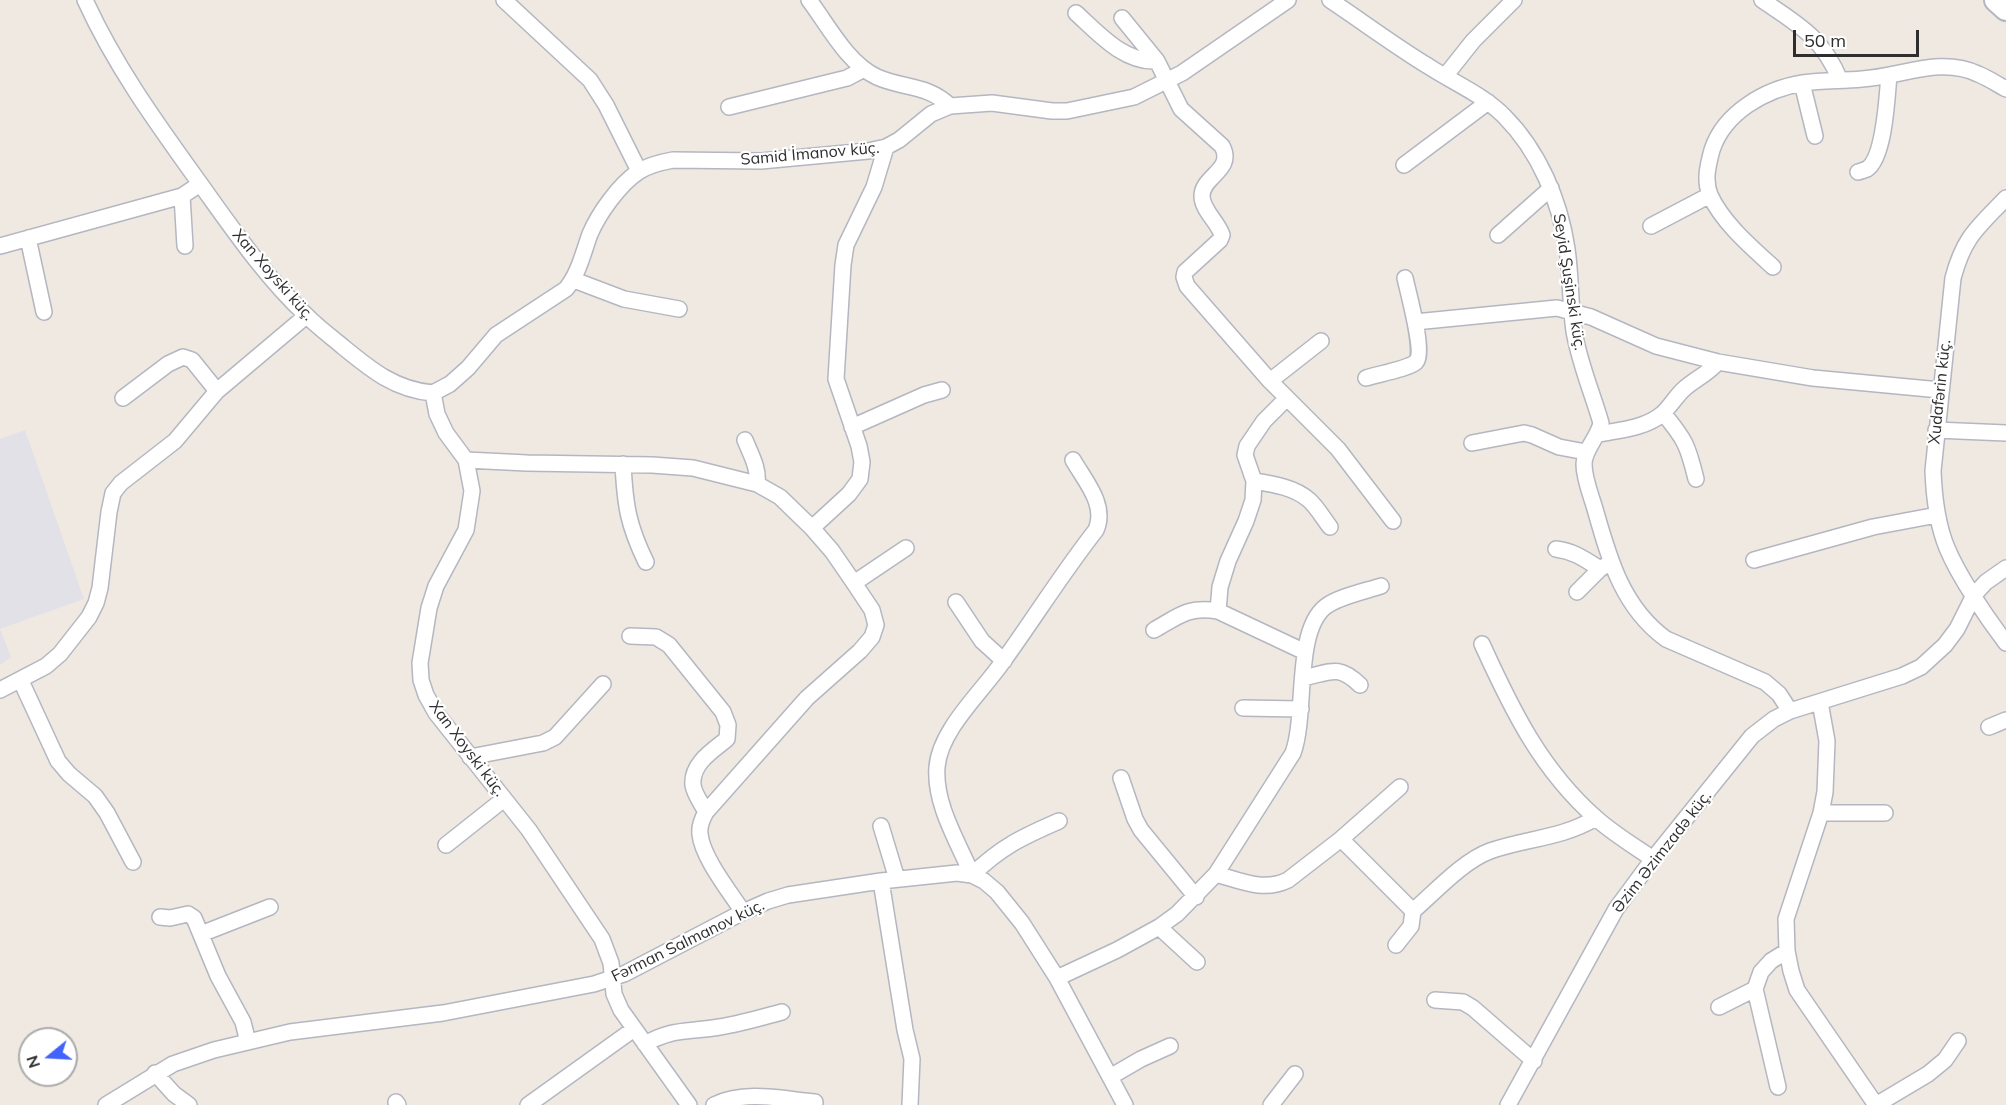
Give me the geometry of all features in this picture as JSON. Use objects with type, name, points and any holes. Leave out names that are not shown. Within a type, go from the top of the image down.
[{"type":"street","name":"Xan Xoyski küç.","points":[[85,0],[93,18],[148,111],[237,236],[306,316],[369,368],[414,391],[433,393],[437,414],[446,433],[466,460],[472,491],[465,530],[436,586],[429,608],[420,663],[421,680],[426,695],[441,720],[529,831],[602,939],[611,963],[614,994],[621,1010],[689,1105]]},
{"type":"street","points":[[504,0],[591,80],[639,171]]},
{"type":"street","points":[[809,0],[849,54],[864,69],[878,77],[939,95],[951,106]]},
{"type":"street","name":"Samid İmanov küç.","points":[[433,393],[450,384],[468,368],[496,335],[554,299],[573,280],[591,233],[603,212],[625,183],[639,171],[673,160],[761,161],[868,151],[886,147],[899,140],[931,114],[951,106],[992,103],[1067,111],[1134,97],[1182,73],[1288,0]]},
{"type":"street","name":"Seyid Şuşinski küç.","points":[[1330,0],[1428,67],[1446,75],[1488,102],[1515,129],[1533,155],[1551,188],[1562,223],[1567,250],[1574,330],[1579,356],[1601,423],[1599,434]]},
{"type":"street","points":[[1446,75],[1473,41],[1514,0]]},
{"type":"street","points":[[1762,0],[1803,27],[1820,44],[1840,80]]},
{"type":"street","points":[[1996,0],[2006,9]]},
{"type":"street","points":[[1076,13],[1112,45],[1135,58],[1148,62],[1157,61]]},
{"type":"street","points":[[1122,18],[1157,61],[1181,109],[1222,146],[1226,153],[1225,161],[1203,190],[1202,196],[1204,204],[1222,235],[1220,240],[1188,269],[1184,277],[1187,286],[1286,399],[1338,449],[1393,521]]},
{"type":"street","points":[[1773,267],[1726,220],[1710,195],[1706,176],[1710,159],[1720,132],[1737,112],[1752,102],[1802,83],[1864,79],[1914,69],[1952,67],[1977,73],[2006,89]]},
{"type":"street","points":[[729,107],[848,78],[864,69]]},
{"type":"street","points":[[1858,172],[1867,169],[1873,163],[1879,146],[1885,118],[1888,75]]},
{"type":"street","points":[[1802,83],[1815,136]]},
{"type":"street","points":[[1404,165],[1488,102]]},
{"type":"street","points":[[812,528],[849,494],[860,479],[862,462],[860,446],[836,379],[843,265],[846,245],[874,187],[886,147]]},
{"type":"street","points":[[0,246],[182,196],[200,184]]},
{"type":"street","points":[[1498,235],[1551,188]]},
{"type":"street","points":[[1651,226],[1710,195]]},
{"type":"street","points":[[182,196],[185,246]]},
{"type":"street","name":"Xudafərin küç.","points":[[2006,198],[1979,225],[1966,242],[1953,278],[1933,471],[1933,492],[1937,515],[1947,549],[2006,643]]},
{"type":"street","points":[[28,238],[44,312]]},
{"type":"street","points":[[1366,378],[1416,362],[1419,356],[1415,322],[1405,278]]},
{"type":"street","points":[[573,280],[624,299],[679,309]]},
{"type":"street","points":[[1415,322],[1557,308],[1573,311],[1608,324],[1656,346],[1718,362],[1834,380],[1940,390]]},
{"type":"street","points":[[0,690],[46,666],[60,654],[89,616],[100,588],[113,494],[121,483],[175,441],[218,391],[306,316]]},
{"type":"street","points":[[1270,381],[1321,340]]},
{"type":"street","points":[[123,398],[168,364],[183,357],[192,360],[218,391]]},
{"type":"street","points":[[1718,362],[1710,372],[1686,387],[1663,413],[1644,423],[1599,434],[1587,452],[1584,463],[1586,476],[1605,566],[1653,630],[1666,639],[1774,688],[1790,711]]},
{"type":"street","points":[[852,427],[924,395],[942,390]]},
{"type":"street","points":[[1218,611],[1220,587],[1228,561],[1246,522],[1253,500],[1254,481],[1245,455],[1247,446],[1264,421],[1286,399]]},
{"type":"street","points":[[1663,413],[1683,438],[1689,450],[1696,479]]},
{"type":"street","points":[[1936,430],[2006,432]]},
{"type":"street","points":[[1472,443],[1524,434],[1532,435],[1559,447],[1587,452]]},
{"type":"street","points":[[746,440],[758,474],[757,484]]},
{"type":"street","points":[[466,460],[693,468],[757,484],[780,497],[812,528],[872,610],[876,625],[872,637],[860,651],[807,698],[706,812],[701,821],[699,832],[706,854],[743,912]]},
{"type":"street","points":[[1073,460],[1100,508],[1101,519],[1096,530],[1053,587],[1004,661],[951,730],[941,749],[937,766],[938,786],[944,810],[972,875],[997,892],[1022,923],[1057,978],[1125,1105]]},
{"type":"street","points":[[623,464],[625,506],[635,540],[646,562]]},
{"type":"street","points":[[1254,481],[1276,485],[1301,495],[1309,500],[1329,527]]},
{"type":"street","points":[[1754,561],[1873,527],[1937,515]]},
{"type":"street","points":[[854,583],[906,548]]},
{"type":"street","points":[[1556,549],[1566,550],[1605,566]]},
{"type":"street","points":[[1577,592],[1605,566]]},
{"type":"street","points":[[1974,595],[1986,582],[2006,568]]},
{"type":"street","points":[[1057,978],[1159,927],[1196,897],[1216,874],[1293,753],[1298,739],[1305,652],[1311,629],[1324,607],[1332,602],[1381,586]]},
{"type":"street","name":"Əzim Əzimzadə küç.","points":[[1508,1105],[1616,909],[1653,859],[1752,736],[1774,719],[1790,711],[1902,676],[1921,667],[1945,645],[1957,629],[1974,595]]},
{"type":"street","points":[[956,602],[982,641],[1004,661]]},
{"type":"street","points":[[1154,630],[1187,611],[1201,608],[1218,611],[1305,652]]},
{"type":"street","points":[[630,636],[656,637],[669,645],[723,712],[728,725],[727,739],[703,759],[694,774],[693,787],[706,812]]},
{"type":"street","points":[[1482,644],[1511,707],[1524,731],[1547,764],[1596,818],[1653,859]]},
{"type":"street","points":[[1304,678],[1337,670],[1348,674],[1360,685]]},
{"type":"street","points":[[21,681],[58,761],[94,796],[107,813],[133,861]]},
{"type":"street","points":[[470,757],[543,743],[555,737],[603,684]]},
{"type":"street","points":[[1820,702],[1827,741],[1825,792],[1821,813],[1786,920],[1787,951],[1797,990],[1876,1105],[1928,1074],[1945,1060],[1958,1041]]},
{"type":"street","points":[[1243,708],[1301,709]]},
{"type":"street","points":[[1989,727],[2006,720]]},
{"type":"street","points":[[1121,778],[1141,830],[1196,897]]},
{"type":"street","points":[[1216,874],[1266,887],[1279,885],[1341,839],[1400,787]]},
{"type":"street","points":[[446,845],[504,799]]},
{"type":"street","points":[[1821,813],[1885,813]]},
{"type":"street","points":[[1395,945],[1411,926],[1413,910],[1469,862],[1487,852],[1564,834],[1596,818]]},
{"type":"street","points":[[972,875],[1005,846],[1059,821]]},
{"type":"street","points":[[881,826],[897,879]]},
{"type":"street","points":[[1341,839],[1413,910]]},
{"type":"street","name":"Fərman Salmanov küç.","points":[[106,1105],[156,1073],[193,1056],[248,1042],[314,1028],[443,1013],[612,979],[768,901],[881,881],[944,874],[972,875]]},
{"type":"street","points":[[881,881],[905,1030],[912,1059],[910,1105]]},
{"type":"street","points":[[201,934],[270,907]]},
{"type":"street","points":[[160,917],[170,918],[191,914],[223,988],[243,1022],[248,1042]]},
{"type":"street","points":[[1159,927],[1197,962]]},
{"type":"street","points":[[1778,1087],[1755,989],[1761,972],[1771,961],[1787,951]]},
{"type":"street","points":[[1719,1007],[1755,989]]},
{"type":"street","points":[[1435,1000],[1462,1002],[1473,1008],[1534,1061]]},
{"type":"street","points":[[645,1044],[670,1032],[724,1026],[782,1012]]},
{"type":"street","points":[[528,1105],[634,1029]]},
{"type":"street","points":[[1110,1077],[1170,1046]]},
{"type":"street","points":[[156,1073],[174,1094],[189,1105]]},
{"type":"street","points":[[1270,1105],[1295,1074]]},
{"type":"street","points":[[714,1105],[729,1099],[748,1096],[815,1102]]},
{"type":"shaded area","points":[[25,430],[84,599],[0,629],[0,439]]},
{"type":"shaded area","points":[[0,629],[11,657],[0,665]]}]
